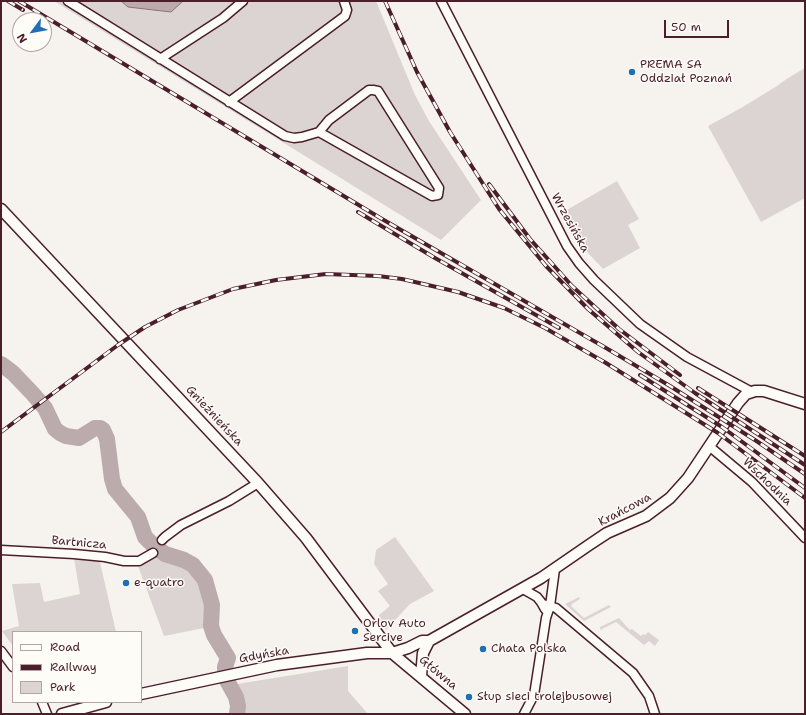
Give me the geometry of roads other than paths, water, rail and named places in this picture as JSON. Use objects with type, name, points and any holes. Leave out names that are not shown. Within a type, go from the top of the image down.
[{"type":"street","points":[[68,1],[285,136],[298,138],[319,132],[329,120],[369,90],[378,91],[439,188],[438,195],[432,196],[319,132]]},
{"type":"street","points":[[160,59],[223,18],[243,1]]},
{"type":"street","points":[[229,102],[345,16],[347,10],[344,1]]},
{"type":"street","name":"Wrzesińska","points":[[440,1],[560,233],[579,263],[594,280],[640,324],[687,357],[752,392]]},
{"type":"street","name":"Gnieźnieńska","points":[[1,209],[258,483],[306,538],[392,653]]},
{"type":"street","points":[[752,392],[758,390],[769,392],[805,404]]},
{"type":"street","name":"Krańcowa","points":[[392,653],[408,648],[422,641],[429,641],[523,589],[555,569],[588,544],[641,518],[659,507],[680,487],[742,398],[752,392]]},
{"type":"street","name":"Wschodnia","points":[[709,446],[752,482],[805,538]]},
{"type":"street","points":[[162,540],[180,526],[229,501],[258,483]]},
{"type":"street","name":"Bartnicza","points":[[1,550],[74,554],[105,557],[124,561],[139,561],[153,553]]},
{"type":"street","points":[[524,714],[534,695],[546,618],[546,605],[555,569]]},
{"type":"street","points":[[523,589],[537,597],[546,605],[556,608],[633,673],[649,696],[655,714]]},
{"type":"street","points":[[421,676],[423,653],[429,641]]},
{"type":"street","points":[[1,651],[12,666]]},
{"type":"street","name":"Gdyńska","points":[[142,694],[277,665],[373,652],[392,653]]},
{"type":"street","points":[[392,653],[408,658],[423,653]]},
{"type":"street","name":"Główna","points":[[392,653],[465,714]]},
{"type":"street","points":[[42,703],[47,714]]},
{"type":"street","points":[[62,714],[102,703]]},
{"type":"waterway","name":"Główna","points":[[1,364],[13,373],[45,408],[55,429],[60,433],[66,436],[79,438],[95,428],[100,428],[103,430],[107,439],[112,479],[115,489],[138,517],[145,537],[165,554],[184,560],[193,565],[205,580],[212,605],[211,626],[214,635],[228,658],[225,667],[225,677],[236,697],[238,706],[237,714]]},
{"type":"railway","points":[[8,1],[23,10]]},
{"type":"railway","points":[[19,1],[382,219],[670,386],[805,474]]},
{"type":"railway","points":[[385,1],[417,72],[450,132],[499,209],[546,266],[588,309],[638,352],[695,393],[805,465]]},
{"type":"railway","points":[[489,184],[530,239],[572,286],[619,329],[680,375]]},
{"type":"railway","points":[[358,212],[435,258],[559,328]]},
{"type":"railway","points":[[1,432],[118,345],[145,327],[178,310],[233,289],[276,280],[326,274],[378,276],[402,279],[458,292],[504,308],[545,328],[606,363],[718,433],[805,498]]},
{"type":"railway","points":[[640,375],[722,427],[805,488]]},
{"type":"railway","points":[[698,388],[805,456]]},
{"type":"place","name":"PREMA SA Oddział Poznań","points":[[632,72]]},
{"type":"place","name":"e-quatro","points":[[126,583]]},
{"type":"place","name":"Orlov Auto Sercive","points":[[355,631]]},
{"type":"place","name":"Chata Polska","points":[[483,649]]},
{"type":"place","name":"Słup sieci trolejbusowej","points":[[469,697]]}]
